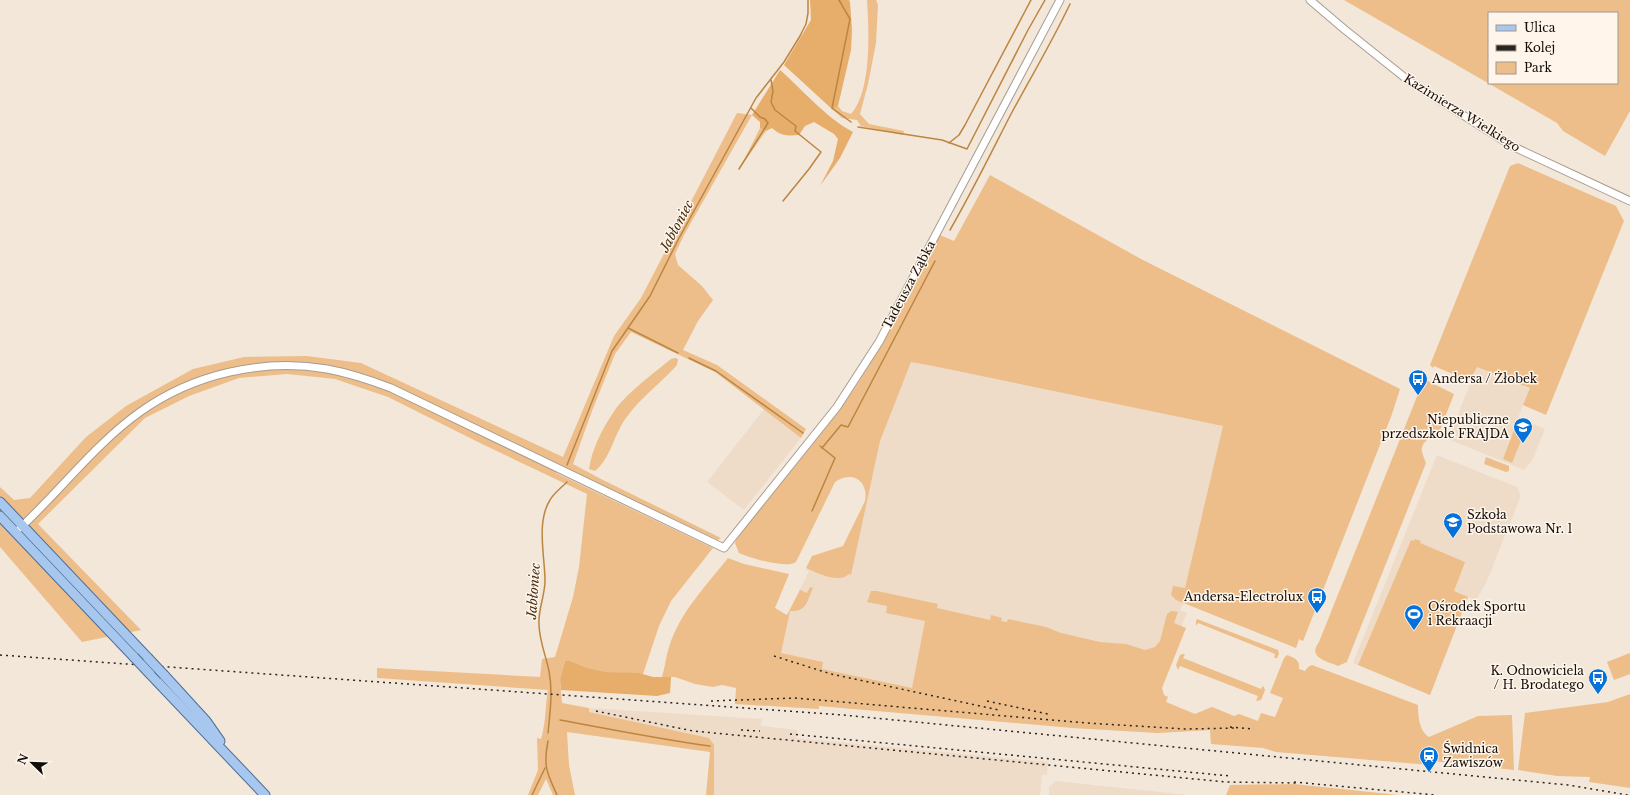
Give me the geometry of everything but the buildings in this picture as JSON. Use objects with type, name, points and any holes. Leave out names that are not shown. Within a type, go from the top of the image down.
[{"type":"main road","points":[[0,502],[19,529],[134,657],[265,795]]},
{"type":"main road","points":[[0,516],[19,529],[148,658],[206,720],[237,766]]},
{"type":"street","name":"Tadeusza Ząbka","points":[[19,529],[107,440],[140,412],[158,401],[177,390],[222,374],[256,368],[292,366],[327,369],[349,374],[391,388],[724,548],[837,407],[857,378],[879,342],[1060,0]]},
{"type":"street","name":"Kazimierza Wielkiego","points":[[1310,0],[1409,81],[1499,138],[1512,146],[1630,201]]},
{"type":"shaded area","points":[[810,0],[849,0],[850,2],[852,30],[851,50],[838,106],[833,110],[784,65],[811,20]]},
{"type":"shaded area","points":[[780,70],[833,119],[853,132],[840,158],[820,186],[833,161],[838,139],[834,134],[814,122],[805,126],[799,135],[784,135],[778,133],[772,128],[766,131],[760,128],[760,122],[752,115]]},
{"type":"shaded area","points":[[930,314],[1392,414],[1303,641],[1299,639],[1296,648],[1184,603],[1180,610],[1187,613],[1152,697],[1195,714],[1212,707],[1234,716],[1239,714],[1258,721],[1211,744],[1210,730],[1158,733],[1073,728],[819,706],[819,709],[735,704],[737,688],[787,615],[809,571],[806,570],[812,556],[819,557],[857,544],[871,476],[846,464]]},
{"type":"shaded area","points":[[1477,367],[1530,388],[1518,418],[1545,429],[1532,461],[1524,470],[1448,439]]},
{"type":"shaded area","points":[[764,409],[801,438],[744,510],[707,482]]},
{"type":"shaded area","name":"Szkoła Podstawowa Nr. 1","points":[[1437,455],[1517,487],[1521,496],[1486,583],[1476,600],[1468,597],[1430,695],[1353,663]]},
{"type":"shaded area","points":[[565,661],[570,661],[588,668],[607,672],[639,673],[653,677],[671,677],[670,693],[657,696],[561,690],[560,679]]},
{"type":"shaded area","points":[[589,708],[762,719],[761,726],[797,730],[796,738],[1048,762],[1047,775],[1042,775],[1040,795],[714,795],[714,745],[588,712]]},
{"type":"shaded area","points":[[1056,781],[1188,795],[1049,795],[1049,787]]},
{"type":"green space","points":[[867,0],[876,0],[878,5],[876,43],[868,84],[860,114],[869,124],[904,131],[903,135],[861,126],[857,120],[842,118],[833,110],[838,106],[842,111],[851,114],[858,104],[863,91],[868,60]]},
{"type":"green space","points":[[1344,0],[1630,0],[1630,111],[1605,156],[1563,131],[1557,123],[1489,84],[1618,84],[1618,12],[1488,12],[1488,83]]},
{"type":"green space","points":[[737,113],[752,115],[684,235],[675,254],[678,265],[702,286],[713,300],[698,321],[683,350],[717,365],[806,429],[801,438],[715,372],[631,332],[615,354],[573,464],[721,538],[718,540],[560,465],[556,473],[713,548],[671,601],[659,626],[643,674],[607,672],[588,668],[570,661],[565,661],[560,679],[562,703],[589,708],[589,712],[709,738],[714,745],[714,795],[706,795],[710,752],[567,732],[569,765],[575,795],[553,795],[546,779],[538,795],[528,795],[538,770],[537,738],[541,739],[543,733],[548,690],[377,678],[377,668],[540,677],[542,659],[555,657],[573,597],[579,567],[587,494],[388,397],[335,379],[287,374],[239,378],[189,396],[145,418],[38,524],[141,630],[82,642],[0,547],[0,487],[14,500],[30,498],[86,437],[126,406],[193,369],[244,357],[307,356],[361,363],[563,457],[614,336],[641,298]]},
{"type":"green space","points":[[760,128],[766,131],[740,168]]},
{"type":"green space","points":[[1518,163],[1616,206],[1624,221],[1546,415],[1523,405],[1530,388],[1477,367],[1471,380],[1462,376],[1459,380],[1454,380],[1455,375],[1434,366],[1433,368],[1430,365],[1510,166]]},
{"type":"green space","points":[[990,175],[1141,259],[1400,389],[1392,414],[1303,641],[1299,639],[1296,648],[1176,600],[1171,595],[1173,586],[1185,588],[1223,426],[911,362],[880,441],[851,575],[849,574],[845,577],[834,578],[822,575],[806,568],[812,556],[843,546],[865,501],[866,494],[862,483],[853,477],[847,477],[835,482],[796,562],[791,564],[776,564],[751,558],[739,553],[735,543],[737,538],[839,411],[879,349],[940,235],[954,241]]},
{"type":"green space","points":[[671,359],[678,359],[677,365],[626,418],[618,431],[609,453],[600,466],[595,471],[589,469],[592,454],[598,440],[618,406],[640,384]]},
{"type":"green space","points":[[1424,379],[1454,394],[1437,438],[1428,439],[1423,445],[1422,453],[1426,463],[1347,662],[1338,666],[1320,658],[1315,652],[1316,647]]},
{"type":"green space","points":[[1517,422],[1527,426],[1512,463],[1503,459]]},
{"type":"green space","points":[[1486,457],[1509,466],[1509,471],[1506,472],[1484,464]]},
{"type":"green space","name":"Ośrodek Sportu i Rekraacji","points":[[1415,539],[1421,541],[1420,543],[1465,562],[1454,591],[1468,597],[1430,695],[1358,665],[1411,540],[1414,541]]},
{"type":"green space","points":[[728,558],[744,564],[789,574],[775,608],[787,615],[800,590],[807,593],[810,587],[813,588],[806,605],[803,608],[796,611],[790,611],[781,653],[823,662],[822,669],[912,688],[925,621],[886,613],[887,606],[867,602],[871,591],[938,604],[937,608],[990,620],[991,615],[1002,618],[1001,621],[1007,622],[1008,619],[1046,627],[1061,633],[1100,642],[1126,644],[1145,650],[1155,647],[1160,641],[1167,614],[1171,611],[1178,612],[1174,623],[1186,628],[1162,688],[1164,695],[1168,697],[1166,702],[1195,714],[1212,707],[1234,716],[1239,714],[1258,721],[1261,713],[1275,717],[1283,698],[1270,693],[1284,658],[1287,655],[1299,663],[1299,669],[1305,671],[1312,665],[1418,705],[1421,727],[1429,737],[1478,716],[1512,715],[1514,770],[1433,761],[1430,765],[1276,752],[1263,748],[1211,744],[1210,730],[1158,733],[1073,728],[819,706],[819,709],[735,704],[736,688],[722,685],[713,687],[695,684],[675,677],[662,677],[669,647],[680,622],[694,600]]},
{"type":"green space","points":[[1197,619],[1278,650],[1279,654],[1277,658],[1274,658],[1275,654],[1198,623],[1196,626]]},
{"type":"green space","points":[[1630,653],[1630,674],[1614,680],[1607,662]]},
{"type":"green space","points":[[1185,654],[1183,658],[1261,689],[1263,686],[1265,690],[1261,700],[1256,701],[1258,696],[1180,666],[1178,670],[1176,665],[1180,655]]},
{"type":"green space","points":[[1630,694],[1630,788],[1589,782],[1590,777],[1557,776],[1518,770],[1525,713],[1608,702]]},
{"type":"green space","points":[[1294,784],[1399,795],[1226,795],[1230,785]]},
{"type":"waterway","name":"Jabłoniec","points":[[567,465],[612,351],[650,296],[678,240],[756,98],[784,62],[800,36],[806,24],[808,0]]},
{"type":"waterway","points":[[839,0],[850,19],[832,108],[851,122]]},
{"type":"waterway","points":[[949,143],[959,135],[965,125],[1031,0]]},
{"type":"waterway","points":[[858,127],[942,140],[967,149],[1045,0]]},
{"type":"waterway","points":[[950,230],[1070,4]]},
{"type":"waterway","points":[[771,80],[773,91],[771,102],[775,110],[796,126],[795,131],[821,152],[783,201]]},
{"type":"waterway","points":[[739,169],[768,123],[751,108]]},
{"type":"waterway","points":[[822,448],[841,425],[848,427],[935,261]]},
{"type":"waterway","points":[[628,328],[678,353]]},
{"type":"waterway","points":[[689,358],[716,371],[803,433]]},
{"type":"waterway","points":[[812,511],[835,458],[820,446]]},
{"type":"waterway","name":"Jabłoniec","points":[[548,733],[551,687],[548,665],[540,636],[539,624],[545,581],[542,529],[543,519],[550,500],[567,482]]},
{"type":"waterway","points":[[560,720],[710,746]]},
{"type":"waterway","name":"Jabłoniec","points":[[548,741],[546,764],[557,795]]},
{"type":"waterway","points":[[532,795],[545,768]]},
{"type":"railway","points":[[0,655],[843,715],[1568,785],[1628,795]]},
{"type":"railway","points":[[774,656],[831,674],[999,710]]},
{"type":"railway","points":[[711,701],[795,698],[1087,723],[1185,729],[1236,728]]},
{"type":"railway","points":[[987,701],[1048,714]]},
{"type":"railway","points":[[596,711],[693,731],[1226,782],[1298,783]]},
{"type":"railway","points":[[1230,727],[1254,729]]},
{"type":"railway","points":[[741,730],[760,731]]},
{"type":"railway","points":[[790,734],[1230,776]]},
{"type":"railway","points":[[1294,782],[1435,795]]},
{"type":"place","name":"Andersa / Żłobek","points":[[1418,396]]},
{"type":"place","name":"Niepubliczne przedszkole FRAJDA","points":[[1523,444]]},
{"type":"place","name":"Szkoła Podstawowa Nr. 1","points":[[1453,539]]},
{"type":"place","name":"Andersa-Electrolux","points":[[1317,614]]},
{"type":"place","name":"Ośrodek Sportu i Rekraacji","points":[[1414,631]]},
{"type":"place","name":"K. Odnowiciela / H. Brodatego","points":[[1598,695]]},
{"type":"place","name":"Świdnica Zawiszów","points":[[1429,773]]}]
